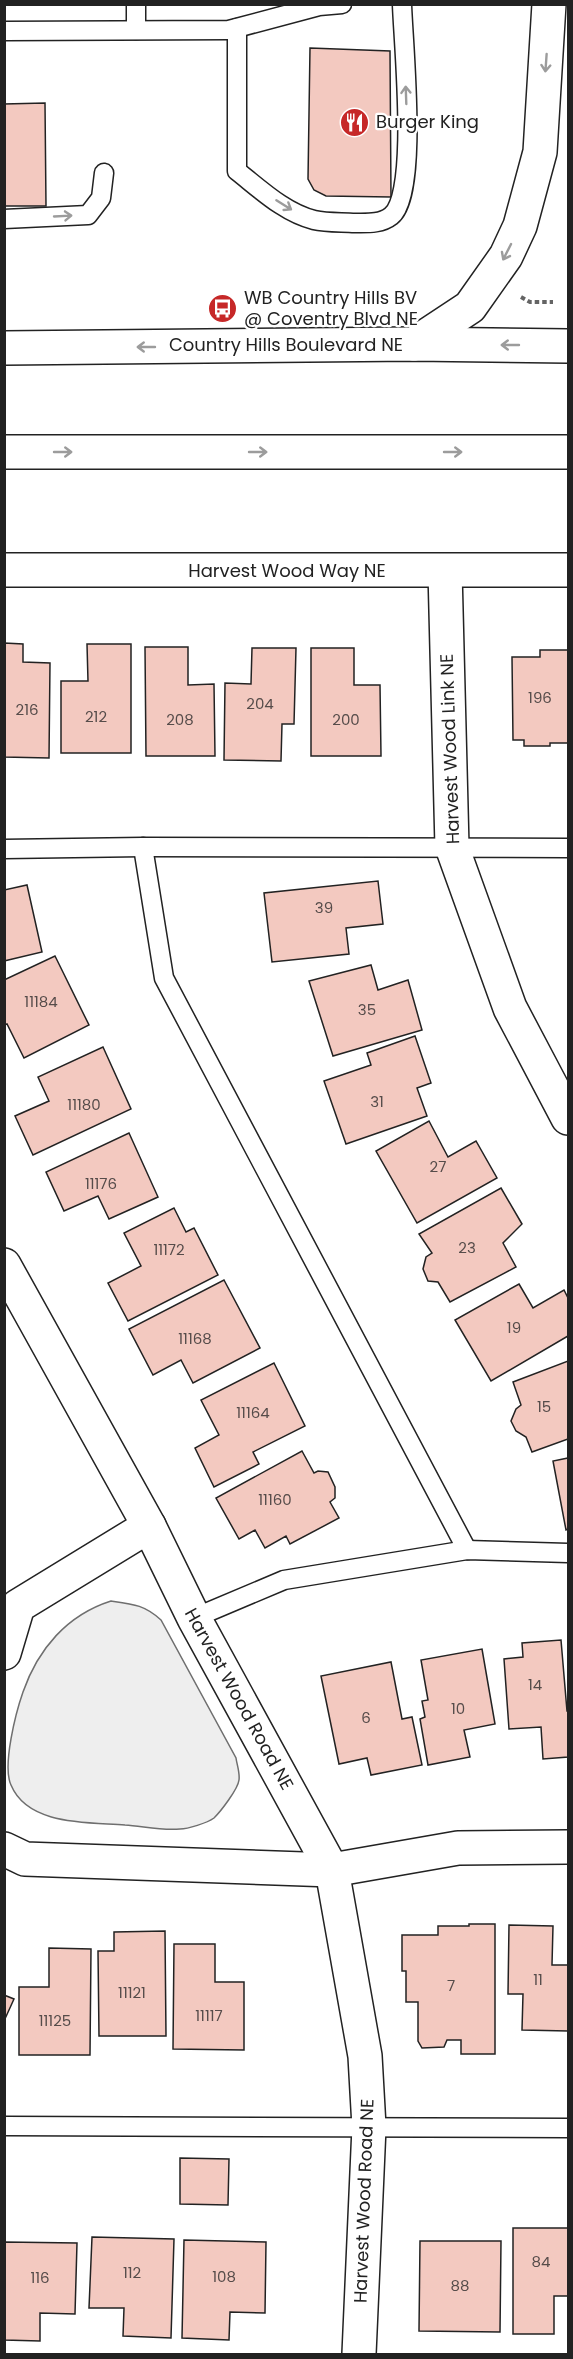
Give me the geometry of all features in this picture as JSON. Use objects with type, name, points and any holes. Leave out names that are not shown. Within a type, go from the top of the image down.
[{"type":"street","points":[[414,344],[470,307],[506,256],[520,226],[540,152],[549,4]]},
{"type":"street","name":"Country Hills Boulevard NE","points":[[4,348],[414,344],[568,346]]},
{"type":"street","points":[[4,452],[568,452]]},
{"type":"street","name":"Harvest Wood Way NE","points":[[4,570],[568,570]]},
{"type":"street","name":"Harvest Wood Link NE","points":[[445,571],[452,847],[510,1008],[568,1118]]},
{"type":"street","name":"Harvest Wood Road NE","points":[[4,1265],[149,1526],[194,1618],[332,1870],[365,2056],[369,2127],[359,2355]]},
{"type":"street","points":[[4,1653],[18,1606],[149,1526]]},
{"type":"street","points":[[4,1849],[25,1859],[332,1870],[458,1848],[568,1847]]},
{"type":"lane","points":[[136,4],[136,30]]},
{"type":"lane","points":[[4,31],[229,30],[319,6],[342,4]]},
{"type":"lane","points":[[237,28],[237,171],[286,208],[313,219],[374,223],[390,217],[398,207],[404,193],[407,161],[402,4]]},
{"type":"lane","points":[[4,219],[88,215],[101,198],[104,173]]},
{"type":"lane","points":[[143,847],[164,978],[466,1550]]},
{"type":"lane","points":[[4,849],[568,848]]},
{"type":"lane","points":[[194,1618],[284,1580],[466,1550],[568,1553]]},
{"type":"lane","points":[[4,2126],[568,2128]]},
{"type":"path","points":[[520,297],[530,302],[553,302]]},
{"type":"shaded area","points":[[111,1601],[138,1606],[150,1611],[161,1620],[236,1758],[238,1784],[221,1810],[207,1822],[188,1828],[166,1829],[61,1819],[31,1808],[19,1798],[11,1785],[9,1752],[14,1725],[29,1676],[46,1648],[68,1625],[95,1607]]},
{"type":"building","points":[[310,48],[390,51],[391,197],[326,196],[314,190],[308,179]]},
{"type":"building","points":[[45,103],[46,206],[4,206],[4,104]]},
{"type":"building","points":[[4,643],[23,644],[23,662],[50,663],[49,758],[4,757]]},
{"type":"building","points":[[87,644],[131,644],[131,753],[61,753],[61,681],[88,681]]},
{"type":"building","points":[[145,647],[188,647],[188,685],[214,684],[215,756],[146,756]]},
{"type":"building","points":[[252,648],[296,648],[294,724],[282,724],[281,761],[224,760],[225,683],[251,684]]},
{"type":"building","points":[[311,648],[354,648],[354,685],[380,685],[381,756],[311,756]]},
{"type":"building","points":[[540,650],[568,650],[568,743],[524,746],[524,740],[513,740],[512,657],[540,657]]},
{"type":"building","points":[[378,881],[383,924],[346,928],[349,954],[272,962],[264,893]]},
{"type":"building","points":[[27,885],[42,952],[4,961],[4,890]]},
{"type":"building","points":[[55,956],[89,1025],[24,1058],[7,1024],[4,1025],[4,980]]},
{"type":"building","points":[[371,965],[378,990],[408,980],[422,1030],[333,1056],[309,981]]},
{"type":"building","points":[[415,1036],[431,1083],[417,1088],[427,1116],[346,1144],[324,1081],[371,1065],[367,1053]]},
{"type":"building","points":[[103,1047],[131,1109],[33,1155],[15,1116],[49,1101],[38,1077]]},
{"type":"building","points":[[429,1121],[448,1157],[476,1141],[497,1178],[417,1223],[376,1151]]},
{"type":"building","points":[[129,1133],[158,1197],[109,1219],[98,1196],[64,1211],[46,1172]]},
{"type":"building","points":[[501,1188],[522,1224],[503,1243],[516,1267],[450,1302],[438,1282],[428,1281],[423,1269],[426,1257],[432,1253],[419,1234]]},
{"type":"building","points":[[174,1208],[186,1232],[194,1228],[218,1275],[128,1321],[108,1283],[141,1266],[124,1233]]},
{"type":"building","points":[[224,1280],[260,1348],[193,1383],[181,1360],[153,1375],[129,1329]]},
{"type":"building","points":[[519,1284],[533,1308],[564,1290],[568,1298],[568,1336],[491,1381],[455,1320]]},
{"type":"building","points":[[568,1361],[568,1439],[532,1452],[526,1437],[516,1431],[511,1421],[516,1409],[521,1405],[513,1382]]},
{"type":"building","points":[[274,1363],[305,1426],[253,1452],[259,1464],[214,1487],[195,1448],[219,1435],[201,1400]]},
{"type":"building","points":[[302,1451],[314,1473],[328,1472],[335,1487],[335,1498],[330,1502],[339,1518],[290,1544],[286,1536],[265,1548],[255,1530],[239,1539],[216,1498]]},
{"type":"building","points":[[568,1458],[568,1529],[566,1530],[553,1461]]},
{"type":"building","points":[[561,1640],[568,1711],[568,1757],[543,1759],[541,1727],[509,1729],[504,1659],[523,1657],[522,1643]]},
{"type":"building","points":[[482,1649],[495,1724],[464,1730],[470,1757],[428,1765],[420,1719],[425,1717],[422,1701],[428,1700],[421,1660]]},
{"type":"building","points":[[391,1662],[402,1719],[412,1717],[422,1765],[371,1775],[367,1758],[339,1764],[321,1676]]},
{"type":"building","points":[[469,1924],[495,1924],[495,2054],[461,2054],[461,2040],[447,2040],[444,2047],[422,2048],[418,2041],[418,2002],[406,2002],[406,1971],[402,1971],[402,1935],[438,1935],[438,1926],[469,1926]]},
{"type":"building","points":[[509,1925],[553,1926],[552,1965],[568,1965],[568,2031],[522,2030],[523,1994],[508,1994]]},
{"type":"building","points":[[165,1931],[166,2036],[99,2036],[98,1951],[114,1951],[114,1932]]},
{"type":"building","points":[[174,1944],[215,1944],[215,1982],[244,1982],[244,2050],[173,2049]]},
{"type":"building","points":[[49,1948],[91,1949],[90,2055],[19,2055],[19,1987],[49,1987]]},
{"type":"building","points":[[4,1995],[14,1999],[4,2021]]},
{"type":"building","points":[[180,2158],[229,2159],[228,2205],[180,2204]]},
{"type":"building","points":[[513,2228],[568,2228],[568,2296],[554,2296],[554,2334],[513,2334]]},
{"type":"building","points":[[92,2237],[174,2239],[171,2338],[123,2336],[124,2308],[89,2308]]},
{"type":"building","points":[[184,2240],[266,2242],[265,2313],[230,2312],[229,2340],[182,2338]]},
{"type":"building","points":[[420,2241],[501,2241],[500,2332],[419,2331]]},
{"type":"building","points":[[4,2242],[77,2243],[75,2314],[40,2313],[40,2341],[4,2340]]},
{"type":"place","name":"Burger King","points":[[355,122]]},
{"type":"place","name":"WB Country Hills BV @ Coventry Blvd NE","points":[[223,308]]}]
